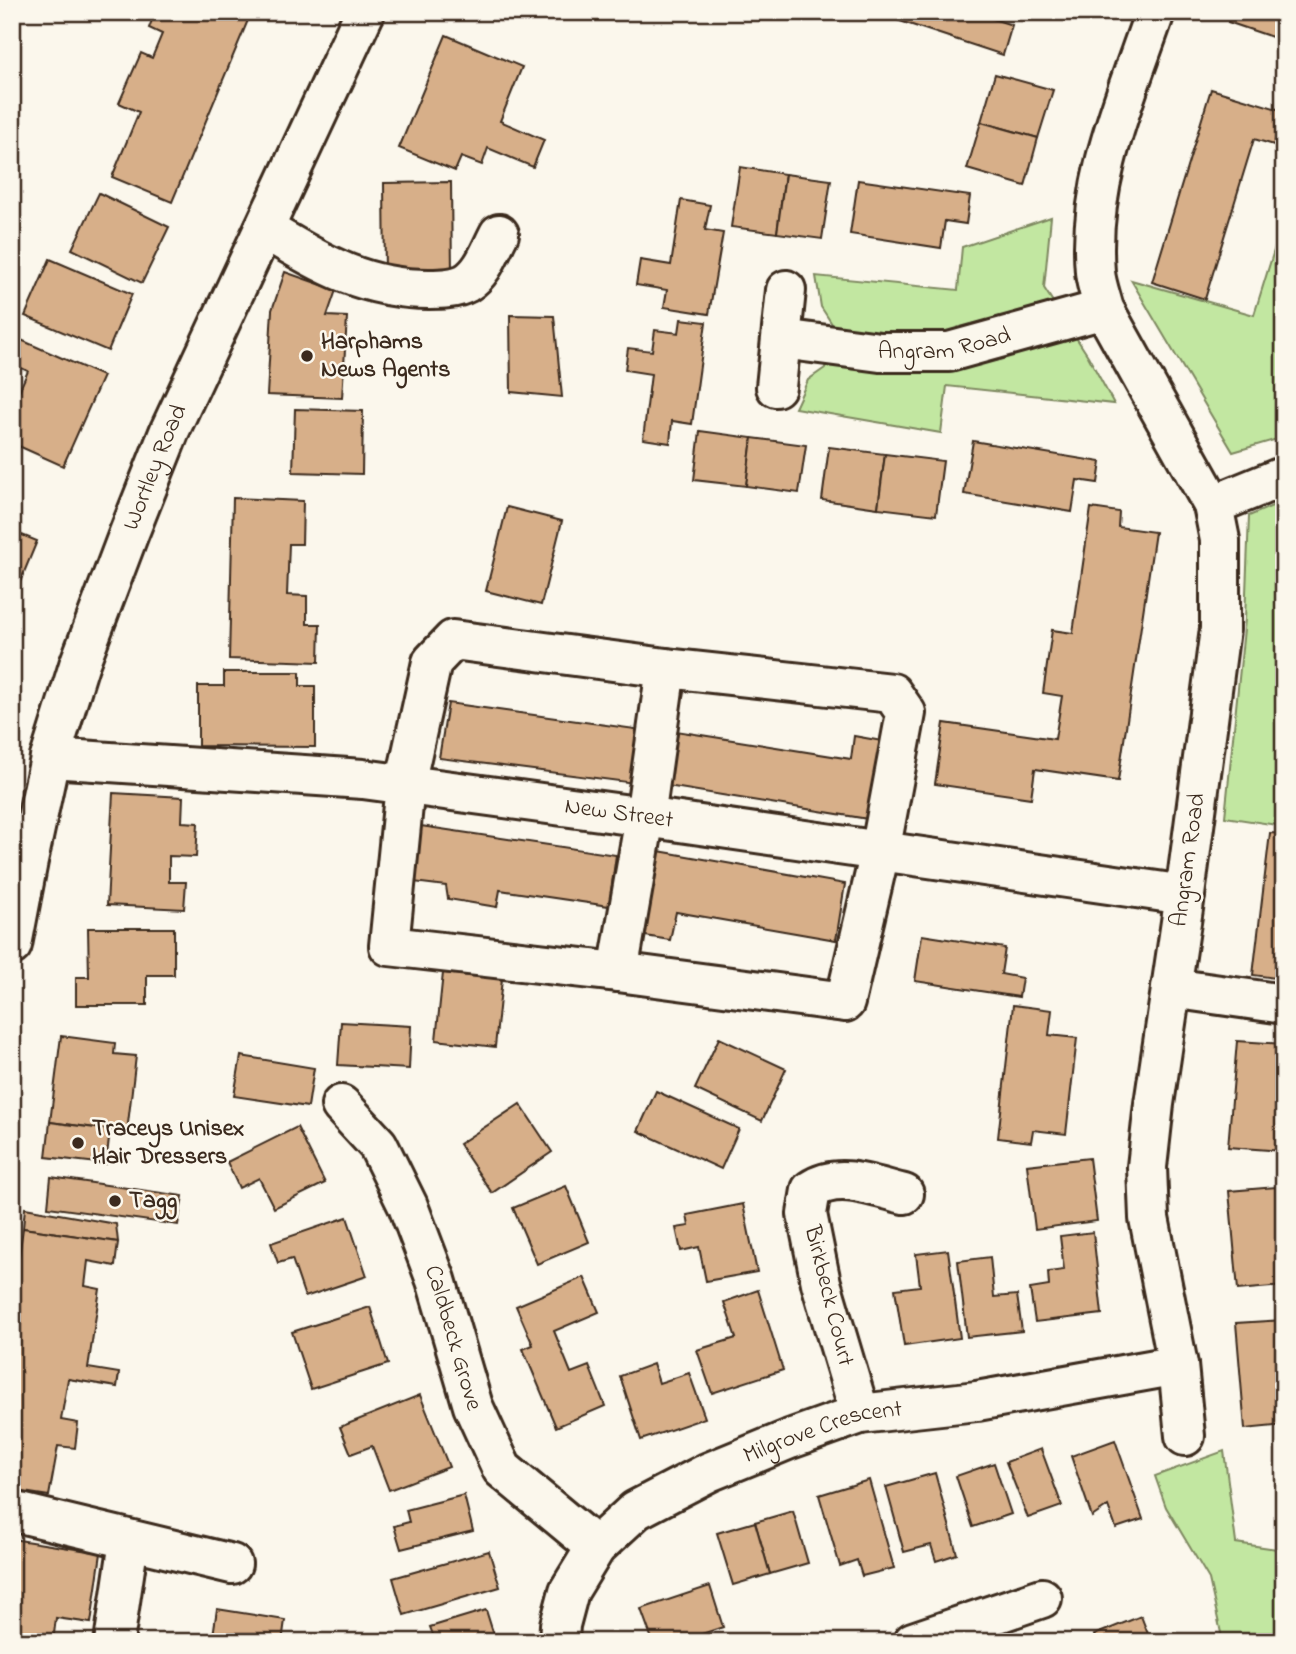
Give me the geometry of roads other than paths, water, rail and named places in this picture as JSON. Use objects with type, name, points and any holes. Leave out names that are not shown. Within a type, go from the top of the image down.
[{"type":"street","name":"Wortley Road","points":[[12,945],[50,758],[79,665],[170,430],[365,12]]},
{"type":"street","name":"Angram Road","points":[[1154,12],[1105,158],[1097,202],[1094,242],[1095,275],[1104,309],[1213,505],[1220,540],[1220,629],[1147,1167],[1149,1218],[1178,1365],[1185,1436]]},
{"type":"street","points":[[264,229],[330,267],[367,282],[401,289],[447,289],[466,283],[480,271],[499,234]]},
{"type":"street","points":[[776,387],[786,290]]},
{"type":"street","name":"Angram Road","points":[[782,339],[880,352],[949,352],[1104,309]]},
{"type":"street","points":[[1213,505],[1284,477]]},
{"type":"street","points":[[453,640],[666,668],[892,693],[906,713],[880,852],[845,1002],[618,972],[389,946],[405,785],[432,662],[453,640]]},
{"type":"street","points":[[618,972],[645,817],[666,668]]},
{"type":"street","name":"New Street","points":[[50,758],[337,777],[405,785],[1185,895]]},
{"type":"street","points":[[1171,988],[1284,1004]]},
{"type":"street","name":"Caldbeck Grove","points":[[341,1105],[378,1144],[408,1206],[436,1280],[473,1406],[502,1469],[596,1547]]},
{"type":"street","name":"Birkbeck Court","points":[[860,1414],[821,1283],[807,1214],[811,1190],[823,1182],[839,1180],[904,1194]]},
{"type":"street","name":"Milgrove Crescent","points":[[559,1642],[560,1625],[569,1591],[596,1547],[636,1510],[709,1472],[860,1414],[977,1401],[1178,1365]]},
{"type":"street","points":[[12,1511],[232,1564]]},
{"type":"street","points":[[114,1642],[129,1541]]},
{"type":"street","points":[[913,1642],[1042,1598]]},
{"type":"place","name":"Harphams News Agents","points":[[307,356]]},
{"type":"place","name":"Traceys Unisex Hair Dressers","points":[[78,1143]]},
{"type":"place","name":"Tagg","points":[[115,1201]]}]
